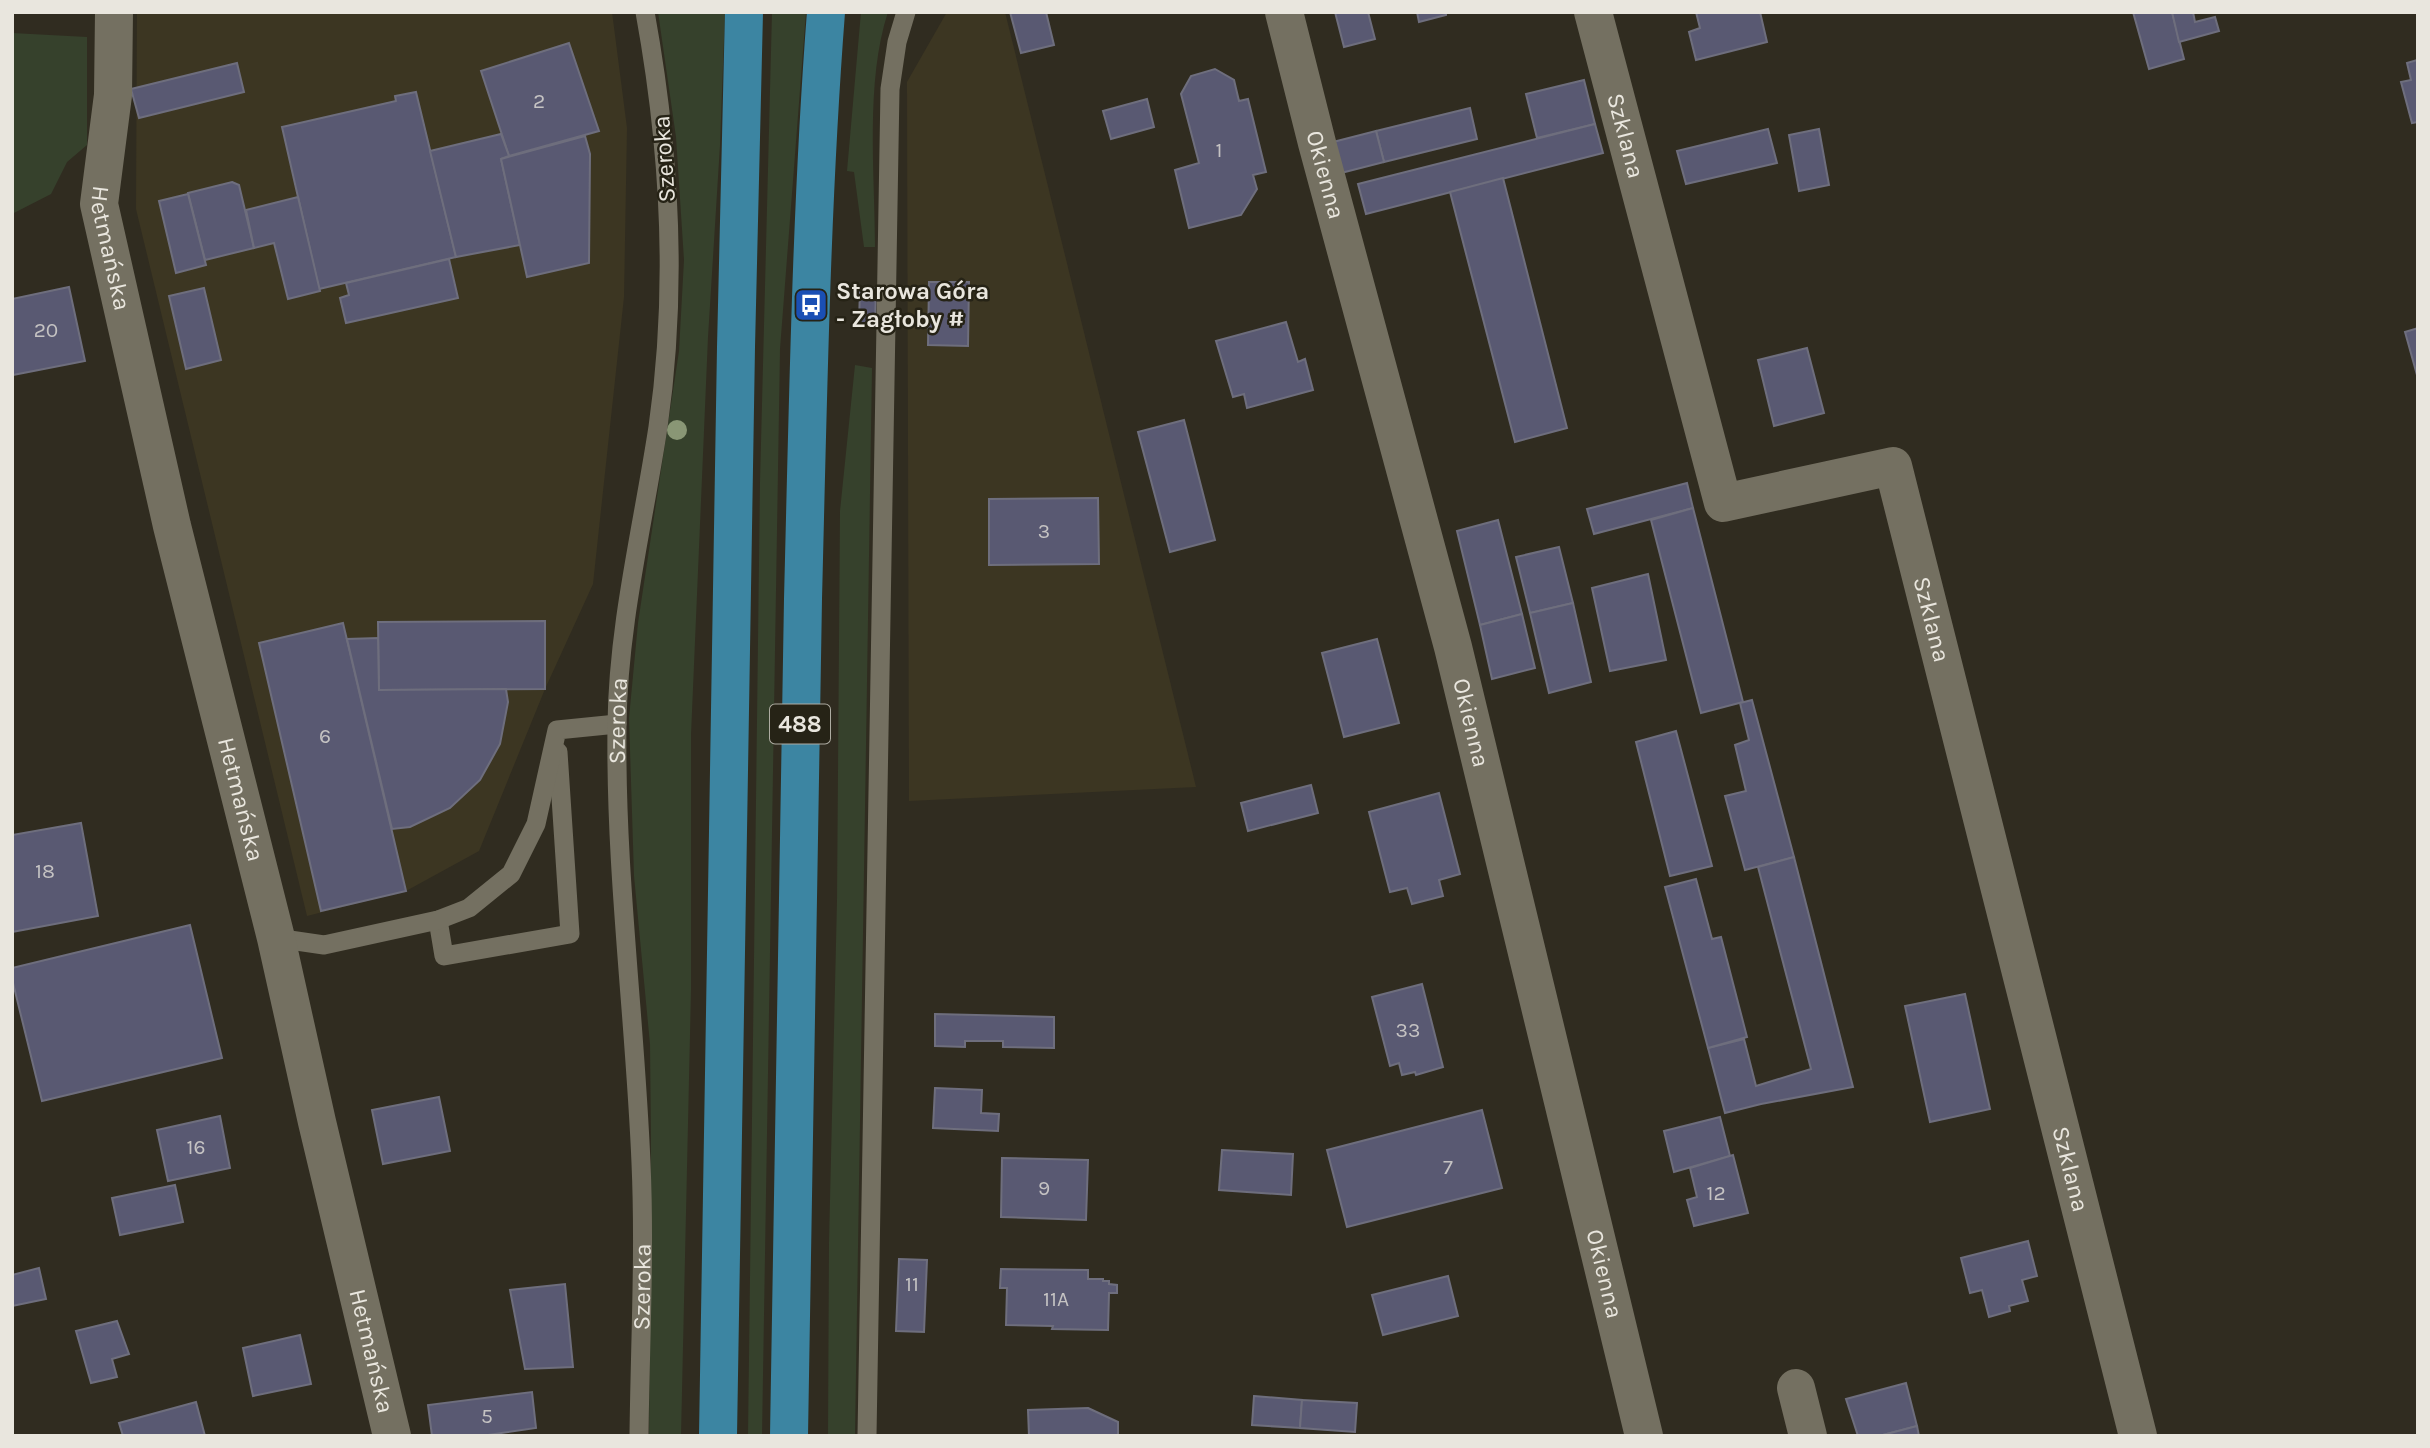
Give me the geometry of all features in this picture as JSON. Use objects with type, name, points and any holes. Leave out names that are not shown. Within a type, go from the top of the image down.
[{"type":"main road","points":[[718,1436],[735,375],[744,12]]},
{"type":"main road","name":"488","points":[[789,1436],[796,898],[807,418],[826,12]]},
{"type":"street","name":"Hetmańska","points":[[114,12],[113,95],[99,204],[172,526],[276,938],[392,1436]]},
{"type":"street","name":"Okienna","points":[[1284,12],[1453,647],[1644,1436]]},
{"type":"street","name":"Szklana","points":[[1593,12],[1723,503],[1893,466],[2138,1436]]},
{"type":"street","points":[[1796,1388],[1808,1436]]},
{"type":"lane","name":"Szeroka","points":[[639,1436],[641,1164],[619,834],[617,724],[632,571],[658,425],[669,317],[670,260],[666,160],[658,81],[645,12]]},
{"type":"lane","points":[[867,1436],[890,89],[897,42],[906,12]]},
{"type":"lane","points":[[557,730],[617,724]]},
{"type":"lane","points":[[276,938],[324,945],[438,920],[469,908],[511,874],[536,824],[557,730]]},
{"type":"lane","points":[[438,920],[444,956],[570,934],[557,730]]},
{"type":"shaded area","points":[[137,12],[612,12],[627,128],[624,297],[593,584],[545,689],[479,851],[406,891],[307,916],[136,209]]},
{"type":"shaded area","points":[[947,12],[1005,12],[1196,787],[909,801],[907,82]]},
{"type":"green space","points":[[658,12],[725,12],[691,735],[691,990],[681,1436],[649,1436],[650,1044],[634,876],[629,718],[638,623],[679,351],[684,260],[676,137]]},
{"type":"green space","points":[[772,12],[806,12],[780,349],[762,1436],[748,1436],[760,482]]},
{"type":"green space","points":[[861,12],[888,12],[876,68],[874,98],[875,247],[864,247],[854,172],[847,171]]},
{"type":"green space","points":[[12,33],[87,37],[87,145],[67,162],[51,194],[12,214]]},
{"type":"green space","points":[[855,365],[872,368],[855,1436],[828,1436],[840,511]]},
{"type":"building","points":[[1010,12],[1046,12],[1054,45],[1021,53]]},
{"type":"building","points":[[1335,12],[1368,12],[1375,39],[1344,47]]},
{"type":"building","points":[[1417,12],[1446,12],[1446,15],[1419,22]]},
{"type":"building","points":[[1696,12],[1760,12],[1767,42],[1696,60],[1689,32],[1700,28]]},
{"type":"building","points":[[2133,12],[2172,12],[2184,59],[2149,69]]},
{"type":"building","points":[[2172,12],[2193,12],[2195,22],[2215,17],[2219,31],[2179,42]]},
{"type":"building","points":[[569,43],[599,131],[509,156],[481,71]]},
{"type":"building","points":[[2417,60],[2418,122],[2412,123],[2401,82],[2411,80],[2407,63]]},
{"type":"building","points":[[237,63],[244,92],[139,118],[131,89]]},
{"type":"building","points":[[1215,69],[1234,80],[1239,101],[1248,99],[1266,172],[1253,175],[1257,189],[1241,215],[1189,228],[1175,170],[1199,163],[1181,94],[1191,76]]},
{"type":"building","points":[[1584,80],[1595,124],[1537,138],[1526,94]]},
{"type":"building","points":[[416,92],[456,257],[319,289],[282,127],[396,101],[395,96]]},
{"type":"building","points":[[1147,99],[1154,127],[1111,139],[1103,111]]},
{"type":"building","points":[[1470,108],[1477,139],[1384,162],[1376,131]]},
{"type":"building","points":[[1595,124],[1603,153],[1366,214],[1358,184]]},
{"type":"building","points":[[1768,129],[1777,163],[1686,184],[1677,151]]},
{"type":"building","points":[[1819,129],[1829,185],[1799,191],[1789,135]]},
{"type":"building","points":[[1376,131],[1384,162],[1341,173],[1333,142]]},
{"type":"building","points":[[501,134],[509,156],[501,159],[520,245],[456,257],[430,151]]},
{"type":"building","points":[[585,136],[590,154],[589,263],[527,277],[501,159]]},
{"type":"building","points":[[1503,178],[1567,428],[1515,442],[1450,192]]},
{"type":"building","points":[[232,182],[239,185],[254,248],[205,260],[188,193]]},
{"type":"building","points":[[188,194],[206,265],[176,273],[159,201]]},
{"type":"building","points":[[298,197],[320,291],[288,299],[274,243],[254,248],[246,210]]},
{"type":"building","points":[[449,259],[458,298],[346,323],[340,298],[349,295],[346,283]]},
{"type":"building","points":[[929,282],[969,282],[968,346],[928,345]]},
{"type":"building","points":[[69,287],[85,361],[13,375],[12,299]]},
{"type":"building","points":[[204,288],[221,360],[186,369],[169,296]]},
{"type":"building","points":[[860,288],[876,288],[875,324],[859,323]]},
{"type":"building","points":[[1286,322],[1298,362],[1305,359],[1313,390],[1247,408],[1244,394],[1233,397],[1216,341]]},
{"type":"building","points":[[2418,328],[2418,375],[2417,375],[2405,332]]},
{"type":"building","points":[[1807,348],[1824,413],[1774,426],[1758,360]]},
{"type":"building","points":[[1184,420],[1215,540],[1170,552],[1138,432]]},
{"type":"building","points":[[1687,483],[1693,508],[1594,534],[1587,509]]},
{"type":"building","points":[[1098,498],[1099,564],[989,565],[989,499]]},
{"type":"building","points":[[1693,508],[1743,702],[1701,713],[1651,520]]},
{"type":"building","points":[[1498,520],[1522,614],[1480,625],[1457,531]]},
{"type":"building","points":[[1559,547],[1573,603],[1530,613],[1516,557]]},
{"type":"building","points":[[1648,574],[1666,660],[1610,671],[1592,588]]},
{"type":"building","points":[[1573,603],[1591,682],[1549,693],[1530,613]]},
{"type":"building","points":[[1522,614],[1535,668],[1492,679],[1480,625]]},
{"type":"building","points":[[545,621],[545,689],[379,690],[378,622]]},
{"type":"building","points":[[343,623],[406,891],[321,911],[259,643]]},
{"type":"building","points":[[378,638],[379,690],[506,689],[508,702],[500,744],[480,780],[450,808],[410,827],[392,829],[347,639]]},
{"type":"building","points":[[1377,639],[1399,723],[1344,737],[1322,653]]},
{"type":"building","points":[[1752,700],[1794,857],[1745,870],[1725,796],[1746,791],[1735,745],[1749,740],[1740,703]]},
{"type":"building","points":[[1676,731],[1712,866],[1670,876],[1636,742]]},
{"type":"building","points":[[1311,785],[1318,813],[1248,831],[1241,803]]},
{"type":"building","points":[[1439,793],[1460,874],[1439,880],[1443,896],[1412,904],[1407,888],[1390,892],[1369,812]]},
{"type":"building","points":[[81,823],[98,916],[12,932],[12,835]]},
{"type":"building","points":[[1794,857],[1853,1087],[1725,1113],[1708,1048],[1744,1039],[1756,1086],[1811,1069],[1758,867]]},
{"type":"building","points":[[1696,879],[1712,939],[1721,937],[1747,1037],[1708,1048],[1665,887]]},
{"type":"building","points":[[190,925],[222,1058],[42,1101],[12,979],[12,968]]},
{"type":"building","points":[[1422,984],[1443,1067],[1416,1075],[1415,1072],[1402,1075],[1399,1063],[1390,1066],[1372,997]]},
{"type":"building","points":[[1965,994],[1990,1109],[1930,1122],[1905,1006]]},
{"type":"building","points":[[935,1014],[1054,1017],[1054,1048],[1003,1047],[1003,1041],[965,1041],[965,1047],[935,1046]]},
{"type":"building","points":[[935,1088],[982,1090],[981,1113],[999,1114],[998,1131],[933,1128]]},
{"type":"building","points":[[439,1097],[450,1151],[383,1164],[372,1110]]},
{"type":"building","points":[[1482,1110],[1502,1188],[1347,1227],[1327,1150]]},
{"type":"building","points":[[220,1116],[230,1168],[168,1181],[157,1130]]},
{"type":"building","points":[[1720,1117],[1730,1156],[1674,1172],[1664,1131]]},
{"type":"building","points":[[1222,1150],[1293,1154],[1291,1195],[1219,1190]]},
{"type":"building","points":[[1733,1155],[1748,1213],[1694,1226],[1687,1200],[1697,1197],[1690,1168]]},
{"type":"building","points":[[1002,1158],[1088,1160],[1086,1220],[1001,1217]]},
{"type":"building","points":[[175,1185],[183,1222],[120,1235],[112,1198]]},
{"type":"building","points":[[2028,1241],[2037,1276],[2022,1280],[2028,1301],[2009,1306],[2010,1311],[1989,1317],[1982,1290],[1970,1293],[1961,1258]]},
{"type":"building","points":[[899,1259],[927,1260],[924,1332],[896,1331]]},
{"type":"building","points":[[39,1268],[46,1299],[12,1306],[12,1275]]},
{"type":"building","points":[[1001,1269],[1088,1270],[1088,1279],[1103,1279],[1109,1281],[1109,1284],[1117,1285],[1117,1293],[1109,1293],[1108,1330],[1006,1325],[1007,1288],[1000,1288]]},
{"type":"building","points":[[1448,1276],[1458,1316],[1383,1335],[1372,1295]]},
{"type":"building","points":[[565,1284],[573,1367],[525,1369],[510,1290]]},
{"type":"building","points":[[117,1321],[129,1354],[112,1359],[117,1377],[91,1383],[76,1331]]},
{"type":"building","points":[[300,1335],[311,1384],[253,1396],[243,1348]]},
{"type":"building","points":[[1906,1383],[1917,1426],[1879,1436],[1858,1436],[1846,1399]]},
{"type":"building","points":[[532,1392],[536,1428],[481,1436],[432,1436],[428,1405]]},
{"type":"building","points":[[1254,1396],[1302,1400],[1300,1428],[1252,1425]]},
{"type":"building","points":[[1302,1400],[1357,1403],[1355,1432],[1300,1428]]},
{"type":"building","points":[[196,1402],[205,1436],[123,1436],[119,1423]]},
{"type":"building","points":[[1088,1408],[1118,1422],[1118,1436],[1029,1436],[1028,1410]]},
{"type":"building","points":[[1917,1426],[1919,1436],[1879,1436]]},
{"type":"place","name":"Starowa Góra - Zagłoby #","points":[[811,305]]}]
